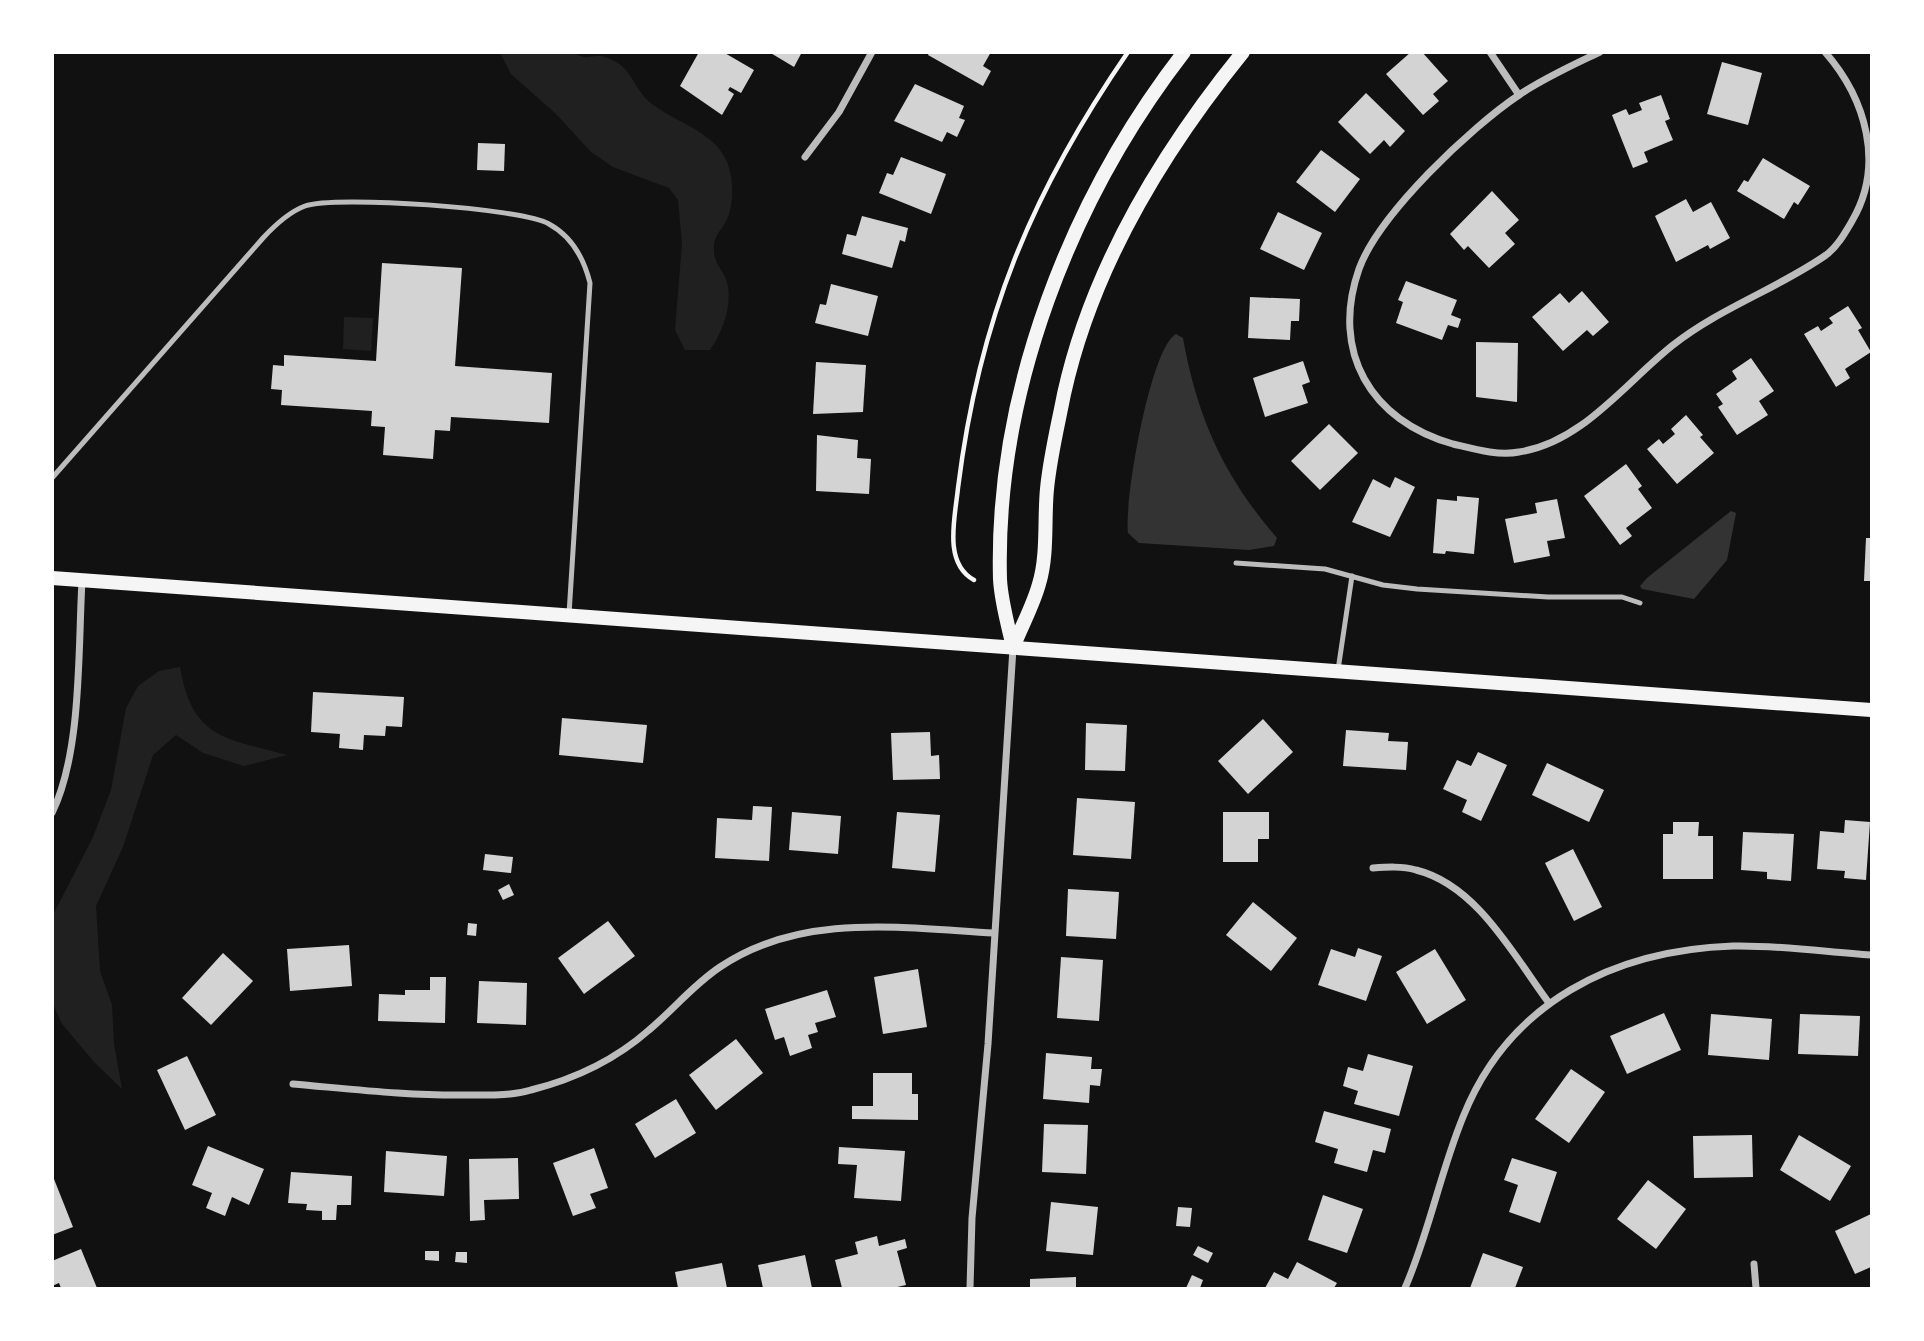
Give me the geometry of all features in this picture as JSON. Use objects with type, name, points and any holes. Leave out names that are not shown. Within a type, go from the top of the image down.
[{"type":"main road","points":[[1013,648],[1000,581],[1004,503],[1010,452],[1033,350],[1061,263],[1086,207],[1114,153],[1184,52]]},
{"type":"main road","points":[[1013,648],[1040,583],[1051,462],[1080,336],[1135,208],[1164,158],[1243,52]]},
{"type":"main road","points":[[52,578],[1871,710]]},
{"type":"street","points":[[805,158],[839,112],[872,52]]},
{"type":"street","points":[[1490,52],[1519,95]]},
{"type":"street","points":[[1600,52],[1519,95],[1478,127],[1382,227],[1364,255],[1356,278],[1351,316],[1355,357],[1368,387],[1383,407],[1405,425],[1431,438],[1496,453],[1519,453],[1545,445],[1573,431],[1674,344],[1724,311],[1828,253],[1844,235],[1857,213],[1868,180],[1870,153],[1863,117],[1853,94],[1825,52]]},
{"type":"street","points":[[52,813],[64,781],[72,730],[82,580]]},
{"type":"street","points":[[970,1289],[972,1218],[988,1044],[1013,648]]},
{"type":"street","points":[[1373,868],[1415,869],[1436,877],[1458,892],[1485,916],[1549,1003]]},
{"type":"street","points":[[293,1084],[436,1096],[529,1091],[574,1077],[634,1043],[684,995],[721,966],[774,942],[814,931],[856,926],[994,933]]},
{"type":"street","points":[[1405,1289],[1463,1116],[1483,1075],[1506,1044],[1549,1003],[1606,970],[1651,957],[1698,948],[1736,946],[1871,955]]},
{"type":"street","points":[[1754,1264],[1756,1289]]},
{"type":"lane","points":[[52,478],[263,238],[281,220],[304,206],[328,201],[360,201],[527,215],[561,232],[578,251],[590,283],[569,614]]},
{"type":"lane","points":[[1236,564],[1325,569],[1383,585],[1417,589],[1548,597],[1622,597],[1640,603]]},
{"type":"lane","points":[[1338,672],[1352,576]]},
{"type":"path","points":[[974,580],[956,564],[955,520],[964,445],[988,330],[1013,259],[1048,180],[1083,119],[1128,52]]},
{"type":"shaded area","points":[[569,52],[584,57],[602,56],[615,61],[652,104],[700,132],[720,150],[731,176],[732,200],[728,218],[715,239],[714,255],[726,279],[729,297],[723,325],[710,350],[685,350],[675,330],[682,243],[678,200],[669,188],[613,167],[591,152],[556,114],[511,74],[500,53]]},
{"type":"shaded area","points":[[344,317],[373,318],[371,351],[343,349]]},
{"type":"shaded area","points":[[1176,334],[1183,338],[1196,394],[1215,445],[1242,492],[1277,538],[1274,546],[1249,550],[1139,543],[1128,533],[1130,491],[1148,395],[1166,345]]},
{"type":"shaded area","points":[[1731,511],[1736,513],[1727,560],[1694,599],[1642,589],[1640,586],[1647,578]]},
{"type":"shaded area","points":[[180,667],[185,690],[203,722],[229,738],[287,755],[244,766],[203,753],[176,735],[153,755],[123,847],[96,906],[100,971],[112,1005],[114,1044],[122,1089],[94,1062],[62,1024],[53,1004],[53,915],[93,837],[111,790],[126,708],[138,686],[159,671]]},
{"type":"building","points":[[699,52],[723,52],[754,70],[741,93],[730,87],[728,90],[734,94],[722,115],[680,86]]},
{"type":"building","points":[[769,52],[802,52],[794,67]]},
{"type":"building","points":[[929,52],[991,52],[983,66],[991,71],[983,86],[928,55]]},
{"type":"building","points":[[1411,52],[1422,52],[1448,81],[1433,94],[1439,101],[1423,115],[1386,74]]},
{"type":"building","points":[[1722,62],[1762,73],[1748,125],[1707,114]]},
{"type":"building","points":[[915,84],[964,106],[959,118],[965,120],[957,137],[947,132],[942,142],[894,121]]},
{"type":"building","points":[[1366,93],[1405,131],[1390,147],[1384,140],[1370,154],[1338,122]]},
{"type":"building","points":[[1661,95],[1670,119],[1665,121],[1673,140],[1644,152],[1648,162],[1633,168],[1612,115],[1626,109],[1629,115],[1642,110],[1639,103]]},
{"type":"building","points":[[478,143],[505,144],[504,171],[477,170]]},
{"type":"building","points":[[1321,150],[1360,179],[1335,212],[1296,182]]},
{"type":"building","points":[[901,157],[946,174],[931,214],[879,193],[887,173],[893,175]]},
{"type":"building","points":[[1763,158],[1810,186],[1798,205],[1794,202],[1784,219],[1737,191],[1744,180],[1748,182]]},
{"type":"building","points":[[1492,191],[1519,220],[1505,233],[1515,244],[1489,268],[1468,246],[1464,250],[1450,234]]},
{"type":"building","points":[[1686,199],[1693,212],[1711,202],[1730,238],[1710,249],[1708,245],[1676,262],[1655,216]]},
{"type":"building","points":[[1278,212],[1322,233],[1304,270],[1260,249]]},
{"type":"building","points":[[862,216],[908,228],[905,242],[900,240],[892,268],[842,254],[847,234],[856,236]]},
{"type":"building","points":[[382,263],[462,268],[455,366],[552,373],[549,423],[451,417],[450,431],[435,430],[433,459],[383,455],[385,427],[371,426],[372,411],[281,405],[282,390],[271,389],[273,365],[284,366],[284,355],[376,361]]},
{"type":"building","points":[[1406,281],[1457,300],[1451,315],[1461,319],[1458,328],[1448,325],[1442,340],[1396,323],[1403,302],[1398,300]]},
{"type":"building","points":[[831,284],[878,296],[868,336],[815,323],[820,304],[826,305]]},
{"type":"building","points":[[1582,291],[1609,322],[1593,336],[1587,330],[1563,351],[1532,317],[1560,293],[1569,303]]},
{"type":"building","points":[[1250,297],[1300,299],[1299,321],[1291,321],[1290,340],[1248,338]]},
{"type":"building","points":[[1848,306],[1862,328],[1858,330],[1871,352],[1845,369],[1850,378],[1836,387],[1804,334],[1818,326],[1821,331],[1833,323],[1829,318]]},
{"type":"building","points":[[1476,342],[1518,343],[1517,402],[1476,397]]},
{"type":"building","points":[[1751,358],[1774,391],[1759,401],[1768,415],[1737,435],[1718,407],[1723,404],[1716,394],[1737,379],[1732,371]]},
{"type":"building","points":[[1303,361],[1310,382],[1302,385],[1308,403],[1265,417],[1253,378]]},
{"type":"building","points":[[816,362],[866,365],[863,412],[813,414]]},
{"type":"building","points":[[1686,415],[1714,453],[1677,484],[1647,449],[1659,439],[1663,444],[1675,434],[1671,429]]},
{"type":"building","points":[[1329,424],[1358,453],[1320,490],[1291,461]]},
{"type":"building","points":[[817,435],[858,440],[857,458],[871,459],[869,494],[816,491]]},
{"type":"building","points":[[1626,464],[1642,486],[1638,489],[1652,508],[1626,528],[1632,536],[1620,545],[1584,496]]},
{"type":"building","points":[[1395,477],[1415,487],[1390,537],[1352,522],[1373,479],[1390,488]]},
{"type":"building","points":[[1457,496],[1479,498],[1474,554],[1446,551],[1445,554],[1433,553],[1437,499],[1457,501]]},
{"type":"building","points":[[1557,499],[1565,538],[1547,541],[1550,556],[1514,563],[1505,519],[1537,513],[1535,503]]},
{"type":"building","points":[[1866,538],[1871,538],[1871,581],[1864,581]]},
{"type":"building","points":[[313,692],[404,697],[402,727],[386,726],[385,736],[364,735],[363,750],[339,748],[340,734],[311,732]]},
{"type":"building","points":[[562,718],[647,725],[643,763],[559,755]]},
{"type":"building","points":[[1263,719],[1293,752],[1248,794],[1218,761]]},
{"type":"building","points":[[1086,723],[1127,725],[1125,771],[1085,770]]},
{"type":"building","points":[[1346,730],[1389,733],[1388,741],[1408,742],[1406,770],[1343,766]]},
{"type":"building","points":[[930,732],[931,756],[939,755],[940,779],[893,780],[891,733]]},
{"type":"building","points":[[1478,752],[1507,765],[1481,821],[1462,812],[1467,800],[1443,789],[1457,760],[1471,766]]},
{"type":"building","points":[[1547,763],[1604,790],[1589,822],[1532,795]]},
{"type":"building","points":[[1077,798],[1135,802],[1131,859],[1073,855]]},
{"type":"building","points":[[753,806],[772,807],[769,861],[715,858],[717,818],[752,820]]},
{"type":"building","points":[[792,812],[841,816],[838,854],[789,850]]},
{"type":"building","points":[[897,812],[940,815],[935,872],[892,868]]},
{"type":"building","points":[[1223,812],[1269,812],[1269,839],[1258,839],[1258,862],[1223,862]]},
{"type":"building","points":[[1845,820],[1870,822],[1866,880],[1844,878],[1845,871],[1817,869],[1820,831],[1844,833]]},
{"type":"building","points":[[1673,822],[1699,822],[1698,836],[1713,836],[1713,879],[1663,879],[1663,834],[1673,834]]},
{"type":"building","points":[[1743,832],[1794,834],[1791,881],[1767,879],[1767,872],[1741,870]]},
{"type":"building","points":[[1573,849],[1602,907],[1574,921],[1545,863]]},
{"type":"building","points":[[485,854],[513,857],[511,873],[483,870]]},
{"type":"building","points":[[509,884],[514,895],[503,900],[498,890]]},
{"type":"building","points":[[1068,889],[1119,892],[1116,939],[1066,936]]},
{"type":"building","points":[[1253,902],[1297,938],[1271,971],[1226,935]]},
{"type":"building","points":[[608,921],[635,956],[584,994],[558,958]]},
{"type":"building","points":[[468,923],[477,924],[476,936],[467,935]]},
{"type":"building","points":[[349,945],[352,986],[290,991],[287,949]]},
{"type":"building","points":[[1358,948],[1382,956],[1366,1001],[1318,985],[1331,949],[1355,957]]},
{"type":"building","points":[[1435,949],[1466,1000],[1427,1024],[1396,972]]},
{"type":"building","points":[[223,953],[253,981],[211,1025],[182,998]]},
{"type":"building","points":[[1061,957],[1103,960],[1099,1021],[1057,1018]]},
{"type":"building","points":[[918,969],[927,1027],[883,1034],[874,977]]},
{"type":"building","points":[[430,977],[446,977],[445,1023],[378,1021],[379,994],[405,995],[405,990],[430,990]]},
{"type":"building","points":[[479,981],[527,983],[526,1025],[477,1023]]},
{"type":"building","points":[[827,990],[836,1017],[815,1023],[818,1032],[808,1035],[812,1048],[790,1056],[784,1037],[775,1040],[765,1009]]},
{"type":"building","points":[[1664,1013],[1681,1050],[1627,1074],[1610,1036]]},
{"type":"building","points":[[1711,1014],[1772,1019],[1769,1060],[1708,1055]]},
{"type":"building","points":[[1800,1014],[1860,1016],[1858,1056],[1798,1054]]},
{"type":"building","points":[[736,1039],[763,1073],[716,1110],[689,1075]]},
{"type":"building","points":[[1046,1053],[1092,1057],[1091,1069],[1102,1069],[1100,1086],[1090,1085],[1089,1103],[1043,1099]]},
{"type":"building","points":[[1368,1054],[1413,1066],[1399,1116],[1354,1104],[1358,1091],[1343,1086],[1348,1067],[1363,1071]]},
{"type":"building","points":[[187,1056],[216,1115],[185,1130],[157,1070]]},
{"type":"building","points":[[1571,1069],[1605,1092],[1569,1143],[1535,1119]]},
{"type":"building","points":[[873,1073],[912,1073],[912,1094],[918,1094],[918,1120],[852,1119],[852,1106],[873,1106]]},
{"type":"building","points":[[676,1099],[696,1133],[655,1158],[635,1124]]},
{"type":"building","points":[[1324,1111],[1391,1129],[1385,1153],[1373,1150],[1367,1172],[1334,1163],[1338,1149],[1315,1142]]},
{"type":"building","points":[[1044,1124],[1088,1125],[1086,1174],[1042,1172]]},
{"type":"building","points":[[1752,1135],[1753,1177],[1694,1178],[1693,1136]]},
{"type":"building","points":[[1799,1135],[1851,1166],[1830,1201],[1780,1170]]},
{"type":"building","points":[[208,1146],[264,1169],[249,1205],[232,1197],[225,1216],[206,1208],[212,1193],[192,1185]]},
{"type":"building","points":[[839,1147],[905,1151],[901,1201],[854,1198],[857,1165],[838,1164]]},
{"type":"building","points":[[594,1148],[608,1188],[590,1194],[596,1208],[573,1216],[553,1163]]},
{"type":"building","points":[[386,1151],[447,1156],[444,1196],[384,1192]]},
{"type":"building","points":[[518,1158],[519,1199],[484,1200],[485,1220],[470,1221],[469,1159]]},
{"type":"building","points":[[1512,1158],[1557,1172],[1540,1223],[1509,1212],[1518,1185],[1504,1180]]},
{"type":"building","points":[[291,1172],[352,1176],[351,1205],[337,1205],[336,1220],[322,1220],[322,1211],[306,1210],[307,1204],[288,1203]]},
{"type":"building","points":[[52,1174],[73,1227],[52,1235]]},
{"type":"building","points":[[1648,1180],[1686,1209],[1656,1249],[1617,1219]]},
{"type":"building","points":[[1323,1195],[1363,1209],[1347,1253],[1308,1240]]},
{"type":"building","points":[[1051,1202],[1098,1207],[1093,1255],[1046,1251]]},
{"type":"building","points":[[1178,1207],[1192,1208],[1190,1227],[1176,1226]]},
{"type":"building","points":[[1871,1214],[1871,1267],[1855,1274],[1835,1231]]},
{"type":"building","points":[[877,1236],[879,1246],[905,1239],[907,1248],[897,1251],[906,1285],[893,1288],[842,1288],[835,1260],[858,1254],[855,1242]]},
{"type":"building","points":[[1198,1246],[1213,1253],[1208,1263],[1193,1255]]},
{"type":"building","points":[[81,1249],[97,1288],[61,1288],[59,1283],[52,1286],[52,1261]]},
{"type":"building","points":[[425,1251],[439,1251],[439,1261],[425,1260]]},
{"type":"building","points":[[456,1252],[467,1252],[467,1263],[455,1262]]},
{"type":"building","points":[[1483,1253],[1523,1267],[1515,1288],[1470,1288]]},
{"type":"building","points":[[805,1255],[812,1288],[763,1288],[758,1265]]},
{"type":"building","points":[[1297,1262],[1337,1283],[1334,1288],[1265,1288],[1274,1272],[1288,1279]]},
{"type":"building","points":[[722,1263],[727,1288],[678,1288],[675,1272]]},
{"type":"building","points":[[1192,1275],[1203,1280],[1200,1288],[1186,1288]]},
{"type":"building","points":[[1076,1277],[1076,1288],[1030,1288],[1030,1279]]}]
